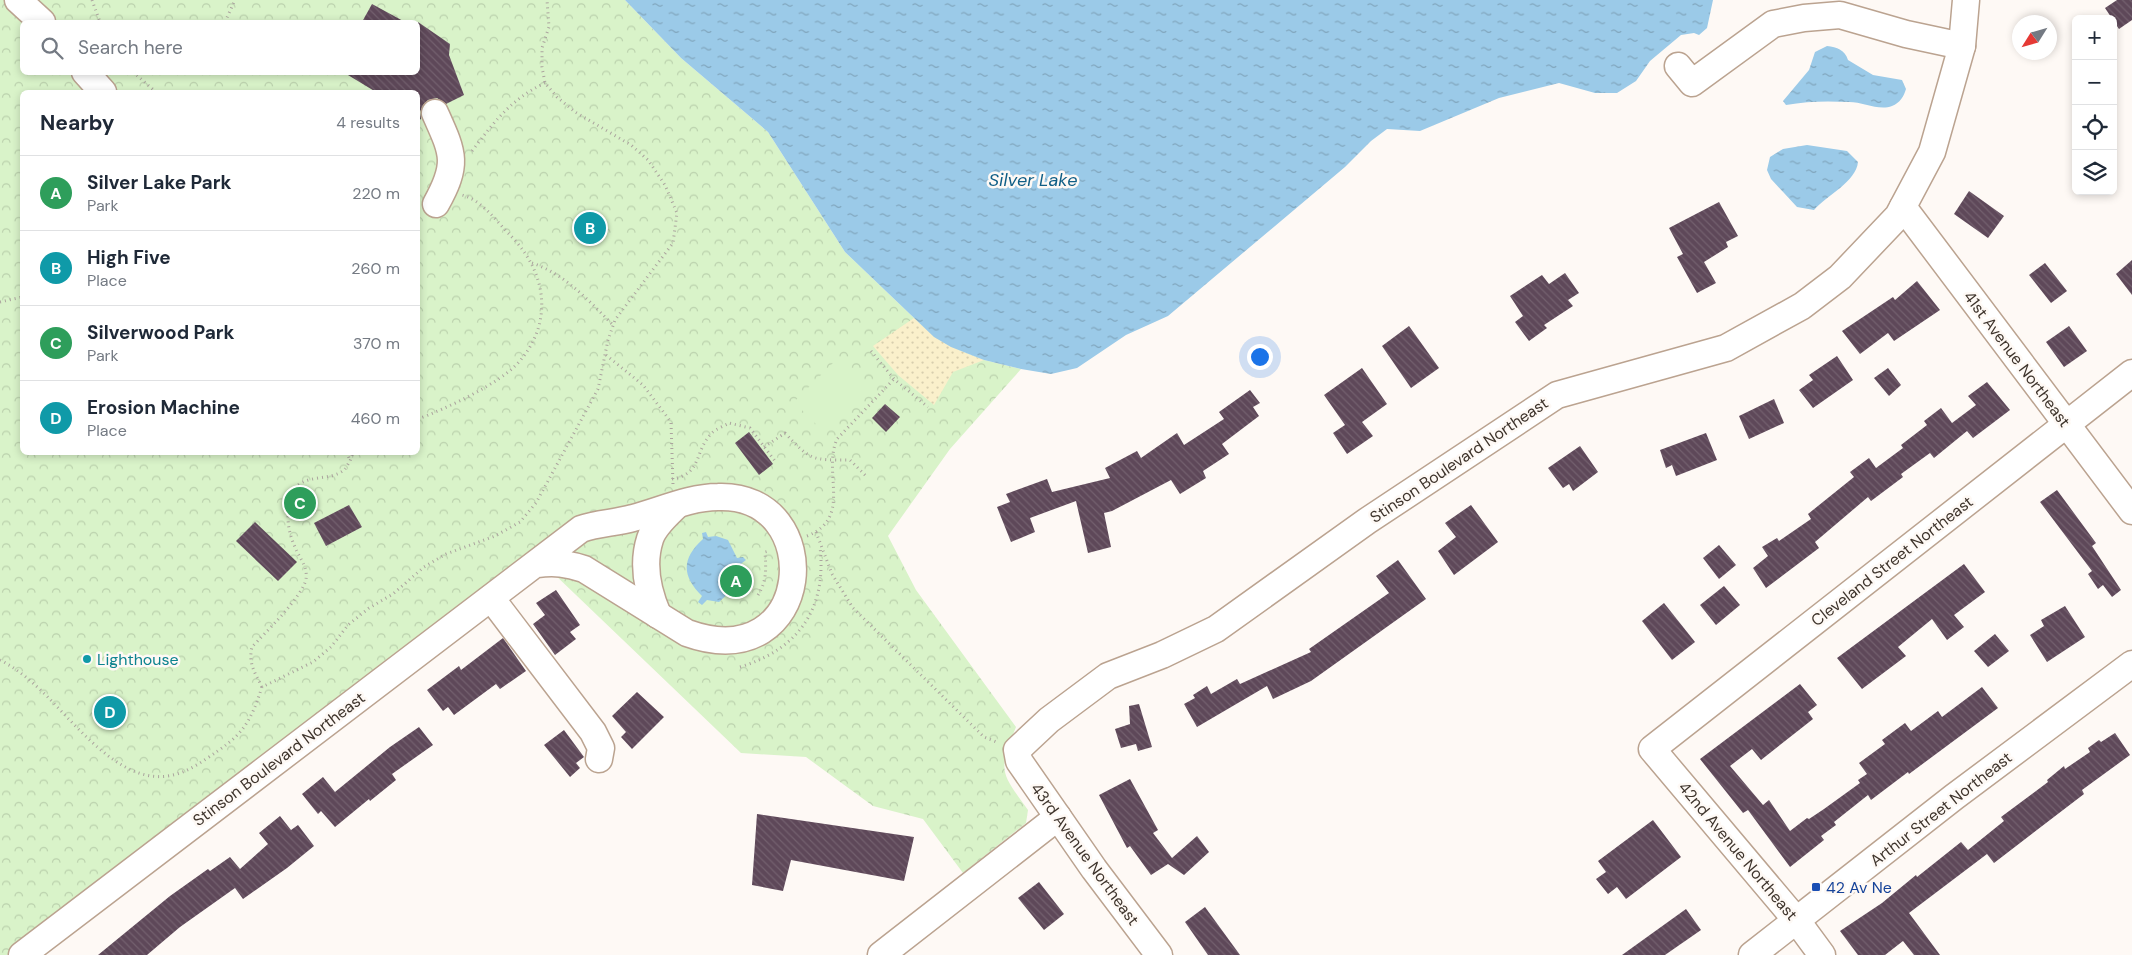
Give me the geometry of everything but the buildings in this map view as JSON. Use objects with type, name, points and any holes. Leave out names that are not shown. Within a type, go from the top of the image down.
[{"type":"street","points":[[18,0],[40,20]]},
{"type":"street","name":"Stinson Boulevard Northeast","points":[[1017,750],[1049,720],[1108,676],[1162,656],[1216,629],[1367,521],[1557,395],[1726,348],[1802,306],[1855,262],[1898,216],[1932,152],[1962,46],[1966,0]]},
{"type":"street","points":[[1678,66],[1692,83],[1772,24],[1804,18],[1840,15],[1906,34],[1962,46]]},
{"type":"street","points":[[88,75],[101,90]]},
{"type":"street","points":[[435,113],[450,147],[452,159],[450,172],[440,197]]},
{"type":"street","name":"41st Avenue Northeast","points":[[1902,207],[2132,511]]},
{"type":"street","name":"Cleveland Street Northeast","points":[[1652,749],[2132,373]]},
{"type":"street","name":"Stinson Boulevard Northeast","points":[[22,955],[491,598],[536,564],[581,530],[590,526],[628,520],[676,506],[718,497],[737,498],[753,504],[770,515],[781,528],[789,542],[794,570],[792,587],[785,605],[774,620],[758,632],[743,638],[722,641],[704,639],[687,633],[584,569],[552,562],[536,564]]},
{"type":"street","points":[[658,615],[650,596],[647,580],[650,538],[661,522],[676,506]]},
{"type":"street","points":[[491,598],[593,732],[601,748],[600,759]]},
{"type":"street","name":"Arthur Street Northeast","points":[[1752,955],[1954,797],[2132,664]]},
{"type":"street","name":"42nd Avenue Northeast","points":[[1652,749],[1797,921],[1822,955]]},
{"type":"street","name":"43rd Avenue Northeast","points":[[1017,750],[1019,761],[1159,955]]},
{"type":"street","points":[[881,955],[1058,817]]},
{"type":"path","points":[[92,0],[99,20]]},
{"type":"path","points":[[226,20],[235,0]]},
{"type":"path","points":[[262,687],[313,662],[330,647],[355,619],[393,594],[424,567],[446,554],[495,536],[520,522],[536,503],[598,389],[608,340],[613,326],[630,299],[673,243],[677,213],[665,185],[648,160],[632,145],[575,112],[557,97],[545,83],[542,67],[542,48],[549,27],[547,0]]},
{"type":"path","points":[[136,75],[154,90]]},
{"type":"path","points":[[468,155],[497,117],[525,92],[545,83]]},
{"type":"path","points":[[420,418],[475,392],[517,364],[530,347],[542,315],[541,294],[537,274],[518,244],[470,196],[440,197]]},
{"type":"path","points":[[531,262],[549,268],[574,287],[613,326]]},
{"type":"path","points":[[0,302],[20,297]]},
{"type":"path","points":[[871,351],[894,379],[928,406]]},
{"type":"path","points":[[606,355],[643,385],[671,422],[672,478],[676,506]]},
{"type":"path","points":[[758,595],[766,578],[765,552],[816,532],[825,524],[832,513],[835,500],[831,460],[832,450],[837,439],[894,379]]},
{"type":"path","points":[[672,478],[684,477],[693,468],[702,447],[712,433],[729,423],[750,428],[775,461]]},
{"type":"path","points":[[764,447],[785,433],[803,452],[816,460],[850,460],[867,477]]},
{"type":"path","points":[[348,455],[350,461]]},
{"type":"path","points":[[0,660],[34,684],[106,754],[126,768],[146,774],[167,776],[189,770],[240,734],[254,712],[262,687],[252,667],[250,657],[252,648],[301,592],[306,580],[306,568],[294,546],[287,523],[288,504],[294,489],[306,480],[330,477],[344,470],[353,455]]},
{"type":"path","points":[[816,532],[832,574],[853,608],[984,737],[1017,750]]},
{"type":"green space","points":[[0,0],[625,0],[681,58],[768,132],[845,252],[934,337],[951,347],[984,360],[1021,369],[950,449],[888,536],[916,590],[1016,727],[1006,753],[1005,771],[1012,787],[1028,810],[1026,823],[963,873],[923,819],[873,806],[806,757],[741,753],[534,553],[7,955],[0,955]]},
{"type":"green space","points":[[839,357],[868,385],[823,431],[794,402]]},
{"type":"sand","points":[[914,318],[946,344],[984,360],[953,372],[934,405],[898,375],[873,346]]},
{"type":"water","name":"Silver Lake","points":[[625,0],[1713,0],[1707,28],[1699,35],[1694,33],[1681,35],[1650,61],[1636,81],[1617,93],[1595,93],[1559,83],[1499,98],[1420,131],[1387,129],[1371,141],[1345,167],[1168,316],[1126,335],[1077,368],[1051,374],[984,360],[951,347],[934,337],[845,252],[768,132],[681,58]]},
{"type":"water","points":[[1827,46],[1840,50],[1848,60],[1873,75],[1902,80],[1906,89],[1901,99],[1895,105],[1887,107],[1833,101],[1786,105],[1783,101],[1809,70],[1815,52]]},
{"type":"water","points":[[1807,145],[1847,151],[1858,162],[1856,169],[1847,182],[1814,210],[1797,207],[1771,179],[1767,170],[1770,157],[1783,149]]},
{"type":"water","points":[[706,532],[708,537],[716,536],[728,540],[737,558],[743,557],[746,560],[738,566],[735,584],[739,587],[737,593],[731,591],[719,602],[707,600],[702,605],[698,602],[702,596],[695,589],[687,568],[691,554],[703,539],[702,533]]},
{"type":"place","name":"High Five","points":[[590,228]]},
{"type":"place","name":"Silverwood Park","points":[[300,503]]},
{"type":"place","name":"Silver Lake Park","points":[[736,581]]},
{"type":"place","name":"Lighthouse","points":[[87,659]]},
{"type":"place","name":"Erosion Machine","points":[[110,712]]},
{"type":"place","name":"42 Av Ne","points":[[1816,887]]}]
